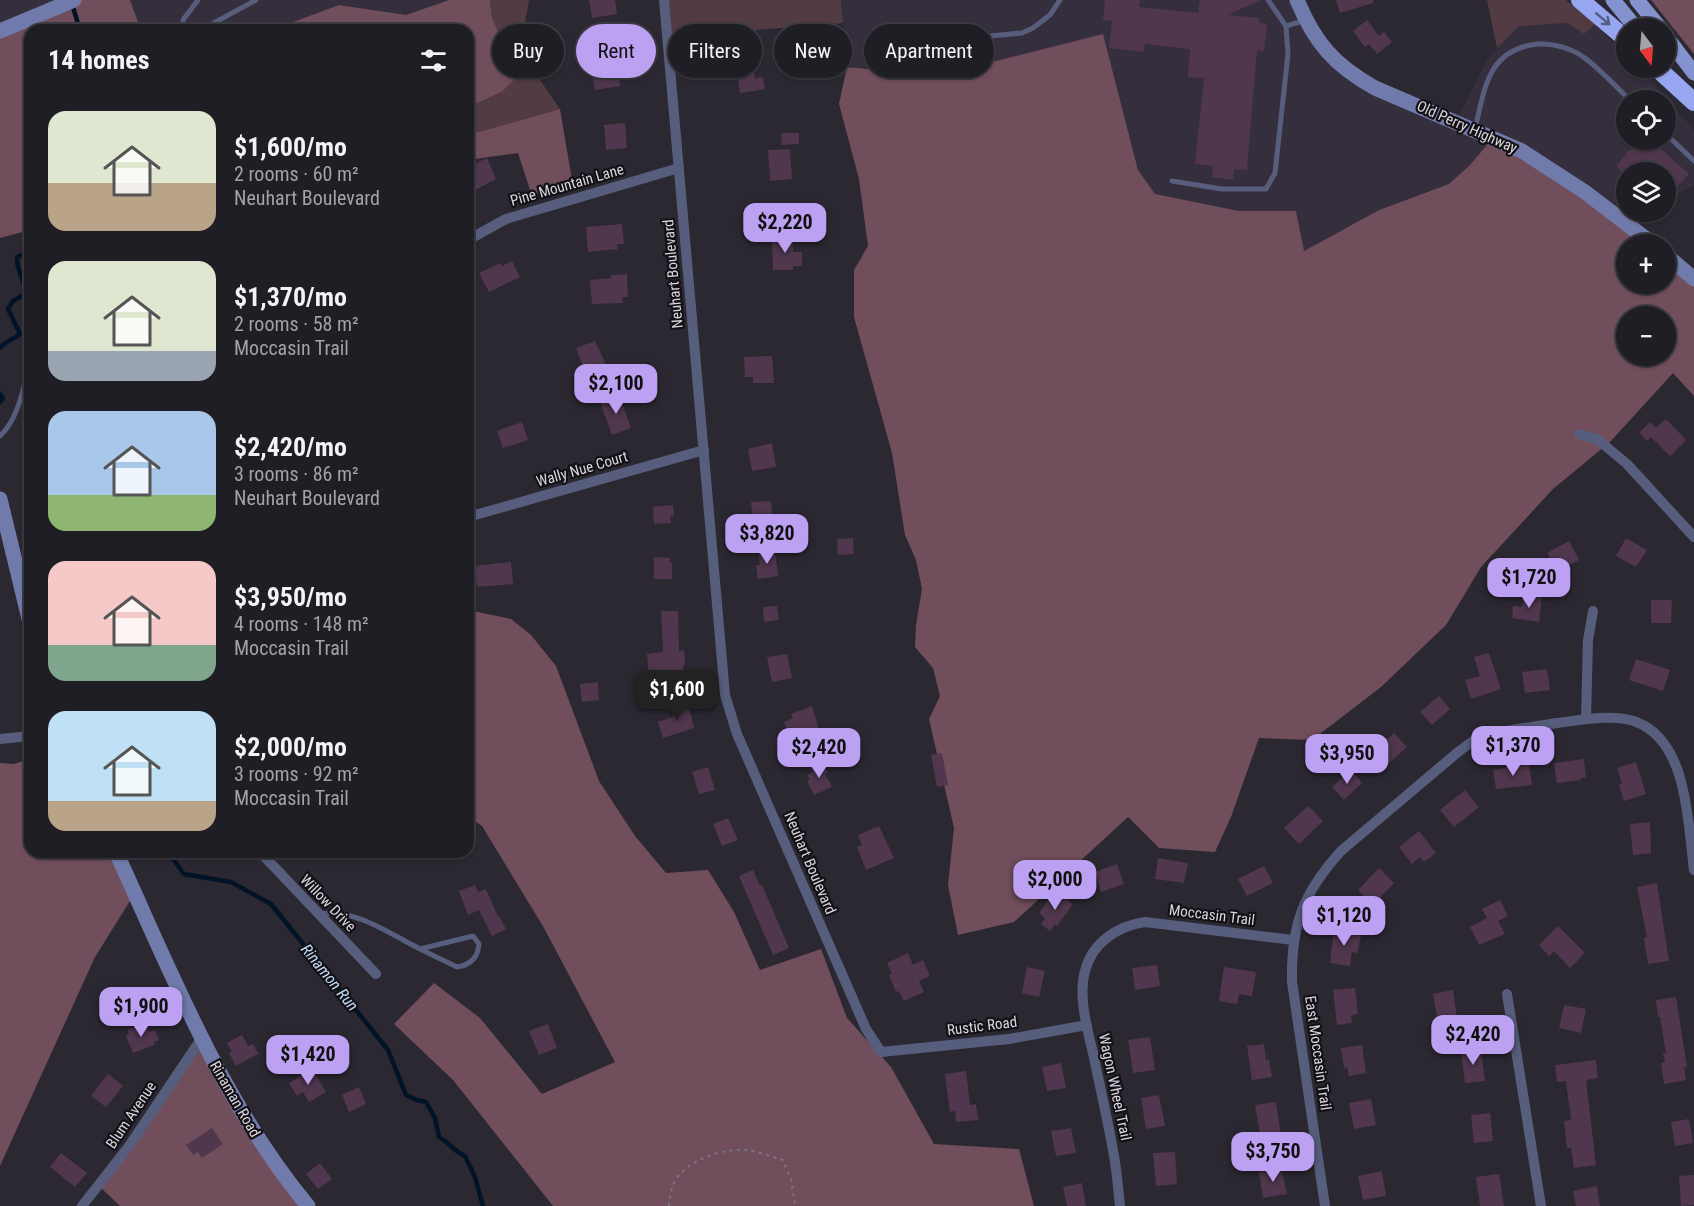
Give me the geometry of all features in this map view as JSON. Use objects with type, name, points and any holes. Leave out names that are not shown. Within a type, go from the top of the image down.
[{"type":"highway","points":[[1580,0],[1616,31]]},
{"type":"highway","points":[[1668,78],[1694,102]]},
{"type":"main road","points":[[1613,0],[1628,18]]},
{"type":"main road","points":[[1637,0],[1652,18]]},
{"type":"main road","points":[[1676,49],[1694,73]]},
{"type":"main road","points":[[1675,78],[1694,102]]},
{"type":"street","points":[[0,31],[74,0]]},
{"type":"street","name":"Neuhart Boulevard","points":[[664,0],[725,695],[730,714],[866,1029],[881,1052]]},
{"type":"street","name":"Old Perry Highway","points":[[1297,0],[1305,20],[1322,47],[1353,76],[1375,88],[1522,151],[1585,192],[1640,234]]},
{"type":"street","name":"Pine Mountain Lane","points":[[474,237],[506,219],[679,168]]},
{"type":"street","points":[[1676,263],[1694,279]]},
{"type":"street","points":[[1579,434],[1597,439],[1627,464],[1694,537]]},
{"type":"street","name":"Wally Nue Court","points":[[474,515],[704,450]]},
{"type":"street","points":[[0,499],[24,589]]},
{"type":"street","points":[[1586,719],[1588,640],[1593,610]]},
{"type":"street","points":[[1293,940],[1299,914],[1311,890],[1325,868],[1341,851],[1458,752],[1476,740],[1499,733],[1586,719],[1615,718],[1642,723],[1658,735],[1673,758],[1681,778],[1694,870]]},
{"type":"street","points":[[0,739],[24,737]]},
{"type":"street","name":"Rinaman Road","points":[[119,858],[214,1065],[253,1132],[308,1206]]},
{"type":"street","name":"Willow Drive","points":[[266,858],[376,974]]},
{"type":"street","name":"Moccasin Trail","points":[[1084,973],[1090,956],[1100,943],[1121,927],[1144,922],[1293,940]]},
{"type":"street","name":"East Moccasin Trail","points":[[1293,940],[1292,982],[1325,1206]]},
{"type":"street","name":"Wagon Wheel Trail","points":[[1084,973],[1083,997],[1087,1025],[1114,1157],[1120,1206]]},
{"type":"street","points":[[1507,994],[1541,1206]]},
{"type":"street","name":"Rustic Road","points":[[881,1052],[1009,1039],[1087,1025]]},
{"type":"street","name":"Blum Avenue","points":[[82,1206],[118,1162],[201,1039]]},
{"type":"lane","points":[[183,24],[183,20],[198,0]]},
{"type":"lane","points":[[212,24],[256,0]]},
{"type":"lane","points":[[994,36],[1022,33],[1033,28],[1050,15],[1060,0]]},
{"type":"lane","points":[[1172,181],[1222,189],[1266,189],[1275,173],[1288,54],[1286,26],[1268,0]]},
{"type":"lane","points":[[1286,26],[1305,20]]},
{"type":"lane","points":[[1475,130],[1493,69],[1504,54],[1524,46],[1551,43],[1585,57],[1620,90]]},
{"type":"lane","points":[[1676,144],[1694,161]]},
{"type":"lane","points":[[0,436],[8,429],[24,384]]},
{"type":"lane","points":[[318,914],[329,912],[354,917],[420,950],[457,967],[475,959],[479,944],[473,936],[420,950]]},
{"type":"path","points":[[669,1206],[670,1193],[677,1178],[695,1163],[720,1151],[747,1150],[783,1160],[791,1179],[795,1206]]},
{"type":"shaded area","points":[[0,0],[74,0],[0,31]]},
{"type":"shaded area","points":[[74,0],[130,0],[139,24],[24,24],[24,232],[0,238],[0,31]]},
{"type":"shaded area","points":[[130,0],[449,0],[406,15],[339,5],[293,22],[294,24],[139,24]]},
{"type":"shaded area","points":[[449,0],[490,0],[495,24],[492,24],[492,78],[516,78],[502,92],[474,104],[474,24],[294,24],[293,22],[339,5],[406,15]]},
{"type":"shaded area","points":[[490,0],[529,0],[525,24],[495,24]]},
{"type":"shaded area","points":[[664,0],[841,0],[843,23],[774,24],[774,28],[762,29],[762,24],[668,24],[667,37]]},
{"type":"shaded area","points":[[841,0],[1297,0],[1332,58],[1456,122],[1489,56],[1519,26],[1595,24],[1616,44],[1616,78],[1649,78],[1659,90],[1616,90],[1616,150],[1676,150],[1676,109],[1694,130],[1694,185],[1676,195],[1676,162],[1616,162],[1616,221],[1470,165],[1449,184],[1379,210],[1303,251],[1296,211],[1239,211],[1155,195],[1138,170],[1103,35],[994,62],[994,24],[864,24],[864,69],[852,68],[852,24],[843,24]]},
{"type":"shaded area","points":[[1487,0],[1566,0],[1595,24],[1584,34],[1568,23],[1519,26],[1497,48]]},
{"type":"shaded area","points":[[1651,0],[1694,0],[1694,54],[1676,31],[1676,18],[1665,18]]},
{"type":"shaded area","points":[[1103,34],[1138,170],[1155,194],[1239,211],[1296,211],[1304,251],[1379,210],[1449,184],[1470,165],[1493,138],[1616,219],[1616,222],[1620,222],[1638,234],[1616,234],[1616,294],[1676,294],[1676,263],[1694,279],[1694,396],[1673,373],[1610,442],[1553,489],[1481,567],[1446,625],[1381,687],[1312,740],[1259,738],[1231,817],[1215,852],[1159,848],[1128,817],[1014,922],[958,935],[948,885],[954,828],[929,719],[940,696],[933,668],[915,647],[922,589],[916,560],[905,535],[892,453],[854,317],[854,270],[868,246],[859,179],[839,104],[845,78],[852,78],[852,68],[864,69],[864,78],[994,78],[994,61]]},
{"type":"shaded area","points":[[516,78],[539,78],[560,109],[474,133],[474,104],[502,92]]},
{"type":"shaded area","points":[[560,109],[572,180],[532,196],[518,153],[474,159],[474,133]]},
{"type":"shaded area","points":[[1620,222],[1636,222],[1630,226]]},
{"type":"shaded area","points":[[474,611],[511,619],[531,635],[556,666],[599,781],[635,836],[666,873],[708,870],[734,912],[760,970],[821,949],[847,1018],[891,1067],[934,1144],[1019,1149],[1034,1206],[553,1206],[453,1080],[394,1024],[434,983],[480,1018],[542,1094],[615,1062],[544,928],[482,826],[474,820]]},
{"type":"shaded area","points":[[24,761],[24,858],[119,858],[135,893],[95,957],[0,1166],[0,763],[14,764]]},
{"type":"shaded area","points":[[201,1039],[308,1206],[120,1206],[99,1186]]},
{"type":"building","points":[[589,0],[615,0],[617,14],[592,18]]},
{"type":"building","points":[[1105,0],[1140,0],[1139,7],[1198,13],[1200,0],[1261,0],[1227,15],[1260,18],[1259,23],[1267,24],[1264,51],[1257,50],[1247,170],[1234,169],[1233,180],[1212,177],[1213,166],[1195,164],[1204,78],[1188,77],[1190,49],[1145,44],[1144,52],[1109,48],[1112,21],[1103,20]]},
{"type":"building","points":[[1336,0],[1373,0],[1373,3],[1340,13]]},
{"type":"building","points":[[1367,20],[1379,36],[1384,32],[1392,42],[1377,54],[1369,44],[1365,47],[1353,31]]},
{"type":"building","points":[[763,77],[765,89],[740,93],[738,78]]},
{"type":"building","points":[[593,78],[619,78],[620,86],[595,90]]},
{"type":"building","points":[[625,123],[627,148],[606,150],[604,125]]},
{"type":"building","points":[[781,133],[799,133],[799,144],[782,145]]},
{"type":"building","points":[[790,149],[792,179],[770,181],[768,150]]},
{"type":"building","points":[[1630,150],[1662,150],[1676,162],[1619,162]]},
{"type":"building","points":[[487,158],[496,179],[474,191],[474,164]]},
{"type":"building","points":[[1676,162],[1689,174],[1676,188]]},
{"type":"building","points":[[622,224],[624,244],[617,244],[618,249],[588,252],[586,227]]},
{"type":"building","points":[[772,237],[793,237],[793,252],[802,252],[802,266],[793,266],[793,270],[773,270]]},
{"type":"building","points":[[512,261],[520,277],[489,292],[479,273],[500,263],[502,266]]},
{"type":"building","points":[[627,274],[628,297],[622,297],[623,303],[592,304],[590,280]]},
{"type":"building","points":[[595,341],[608,369],[592,375],[588,367],[584,369],[576,348]]},
{"type":"building","points":[[772,356],[774,383],[753,383],[753,377],[745,377],[744,357]]},
{"type":"building","points":[[619,395],[631,428],[612,435],[600,402]]},
{"type":"building","points":[[1666,419],[1686,440],[1670,456],[1651,437],[1647,441],[1639,433],[1650,422],[1656,428]]},
{"type":"building","points":[[522,422],[528,440],[503,448],[497,431]]},
{"type":"building","points":[[772,443],[776,467],[752,471],[748,449]]},
{"type":"building","points":[[771,501],[773,522],[753,523],[751,502]]},
{"type":"building","points":[[673,505],[674,516],[670,517],[671,523],[654,524],[653,507]]},
{"type":"building","points":[[853,538],[854,554],[838,555],[837,539]]},
{"type":"building","points":[[1626,538],[1647,550],[1636,567],[1616,556]]},
{"type":"building","points":[[1569,541],[1579,560],[1557,571],[1547,553]]},
{"type":"building","points":[[775,550],[778,576],[758,579],[756,565],[760,565],[758,552]]},
{"type":"building","points":[[654,557],[670,558],[672,579],[654,579]]},
{"type":"building","points":[[511,562],[513,584],[477,587],[475,566]]},
{"type":"building","points":[[1524,594],[1542,596],[1539,622],[1512,618],[1513,606],[1522,607]]},
{"type":"building","points":[[1651,600],[1672,600],[1671,623],[1651,623]]},
{"type":"building","points":[[777,606],[779,620],[764,622],[763,607]]},
{"type":"building","points":[[661,611],[678,611],[679,651],[684,650],[684,671],[649,676],[647,654],[663,652]]},
{"type":"building","points":[[1489,653],[1501,689],[1471,699],[1465,680],[1480,676],[1474,657]]},
{"type":"building","points":[[787,654],[792,678],[772,682],[767,657]]},
{"type":"building","points":[[1636,659],[1670,670],[1663,691],[1629,680]]},
{"type":"building","points":[[1547,669],[1550,690],[1525,693],[1522,672]]},
{"type":"building","points":[[598,682],[599,700],[582,702],[580,684]]},
{"type":"building","points":[[1439,696],[1450,709],[1432,725],[1420,712]]},
{"type":"building","points":[[688,703],[694,728],[663,738],[658,722],[673,717],[671,708]]},
{"type":"building","points":[[812,706],[821,736],[808,740],[806,735],[793,741],[784,722],[793,718],[791,714]]},
{"type":"building","points":[[1394,733],[1407,747],[1387,765],[1374,751]]},
{"type":"building","points":[[942,753],[948,785],[937,787],[931,755]]},
{"type":"building","points":[[1584,759],[1586,777],[1581,780],[1557,783],[1554,763]]},
{"type":"building","points":[[822,761],[828,773],[825,774],[832,787],[814,795],[807,781],[810,779],[807,775],[813,772],[810,766]]},
{"type":"building","points":[[1636,762],[1646,794],[1624,801],[1617,768]]},
{"type":"building","points":[[1529,764],[1532,785],[1496,789],[1493,770]]},
{"type":"building","points":[[708,767],[715,790],[699,794],[692,772]]},
{"type":"building","points":[[1351,770],[1362,783],[1344,800],[1332,787]]},
{"type":"building","points":[[1465,790],[1479,807],[1454,827],[1440,810]]},
{"type":"building","points":[[1308,806],[1323,821],[1299,844],[1284,828]]},
{"type":"building","points":[[728,818],[738,840],[722,846],[713,824]]},
{"type":"building","points":[[1650,822],[1651,853],[1633,855],[1630,824]]},
{"type":"building","points":[[879,826],[894,858],[866,870],[857,847],[862,845],[858,835]]},
{"type":"building","points":[[1419,831],[1436,853],[1424,862],[1420,857],[1412,864],[1399,847]]},
{"type":"building","points":[[1158,858],[1188,863],[1184,883],[1155,879]]},
{"type":"building","points":[[1117,864],[1124,884],[1101,892],[1095,872]]},
{"type":"building","points":[[1264,866],[1273,883],[1247,896],[1238,879]]},
{"type":"building","points":[[1379,868],[1394,883],[1373,905],[1358,890]]},
{"type":"building","points":[[753,870],[760,886],[762,885],[789,948],[773,955],[739,876]]},
{"type":"building","points":[[1657,883],[1669,961],[1648,964],[1644,938],[1647,937],[1637,887]]},
{"type":"building","points":[[475,885],[478,892],[486,889],[506,929],[492,936],[479,910],[468,915],[459,891]]},
{"type":"building","points":[[1055,891],[1073,904],[1057,926],[1055,924],[1050,931],[1041,924],[1045,918],[1039,913]]},
{"type":"building","points":[[1500,900],[1508,916],[1498,921],[1505,934],[1479,945],[1470,927],[1487,918],[1482,909]]},
{"type":"building","points":[[1558,926],[1585,953],[1570,968],[1554,951],[1549,956],[1539,945]]},
{"type":"building","points":[[1334,929],[1354,931],[1354,935],[1361,936],[1357,953],[1352,952],[1350,966],[1330,963]]},
{"type":"building","points":[[908,953],[913,965],[923,960],[930,976],[919,981],[924,992],[904,1001],[899,991],[896,992],[887,963]]},
{"type":"building","points":[[1157,965],[1160,986],[1135,990],[1132,968]]},
{"type":"building","points":[[1027,967],[1045,971],[1039,997],[1022,993]]},
{"type":"building","points":[[1224,967],[1256,972],[1252,996],[1239,994],[1237,1004],[1219,1001]]},
{"type":"building","points":[[1355,988],[1358,1014],[1351,1015],[1352,1023],[1337,1025],[1333,990]]},
{"type":"building","points":[[1453,990],[1457,1018],[1438,1022],[1433,994]]},
{"type":"building","points":[[1676,997],[1687,1067],[1684,1067],[1686,1080],[1664,1084],[1661,1063],[1665,1062],[1663,1053],[1666,1053],[1656,1000]]},
{"type":"building","points":[[1564,1005],[1586,1009],[1581,1033],[1559,1028]]},
{"type":"building","points":[[143,1024],[149,1032],[155,1030],[159,1040],[154,1042],[154,1045],[133,1053],[126,1036],[129,1034],[127,1030]]},
{"type":"building","points":[[548,1024],[557,1048],[539,1055],[529,1031]]},
{"type":"building","points":[[242,1035],[248,1046],[253,1044],[258,1054],[236,1066],[227,1043]]},
{"type":"building","points":[[1150,1037],[1155,1070],[1133,1073],[1128,1040]]},
{"type":"building","points":[[1264,1044],[1266,1060],[1269,1059],[1272,1077],[1252,1080],[1247,1046]]},
{"type":"building","points":[[1362,1045],[1366,1073],[1349,1076],[1347,1067],[1344,1068],[1341,1048]]},
{"type":"building","points":[[1481,1049],[1485,1081],[1465,1083],[1461,1051]]},
{"type":"building","points":[[1596,1060],[1598,1078],[1586,1080],[1596,1165],[1574,1168],[1571,1148],[1567,1148],[1564,1121],[1571,1120],[1566,1081],[1557,1082],[1555,1065]]},
{"type":"building","points":[[1061,1063],[1066,1088],[1047,1091],[1042,1067]]},
{"type":"building","points":[[312,1069],[326,1092],[309,1102],[303,1092],[297,1096],[289,1083]]},
{"type":"building","points":[[966,1071],[970,1105],[976,1104],[978,1120],[956,1122],[955,1111],[950,1112],[945,1074]]},
{"type":"building","points":[[108,1074],[123,1086],[106,1107],[91,1096]]},
{"type":"building","points":[[359,1087],[366,1104],[349,1112],[342,1095]]},
{"type":"building","points":[[1159,1095],[1165,1126],[1146,1129],[1141,1098]]},
{"type":"building","points":[[1371,1099],[1376,1125],[1354,1129],[1349,1103]]},
{"type":"building","points":[[1276,1102],[1281,1135],[1261,1139],[1255,1105]]},
{"type":"building","points":[[1490,1113],[1493,1141],[1474,1143],[1471,1115]]},
{"type":"building","points":[[1689,1119],[1693,1143],[1675,1146],[1671,1122]]},
{"type":"building","points":[[212,1128],[223,1144],[202,1158],[198,1152],[193,1155],[186,1145]]},
{"type":"building","points":[[1071,1128],[1076,1153],[1056,1156],[1051,1131]]},
{"type":"building","points":[[1175,1152],[1177,1184],[1156,1186],[1153,1153]]},
{"type":"building","points":[[61,1153],[87,1173],[75,1187],[50,1167]]},
{"type":"building","points":[[320,1163],[332,1179],[318,1189],[306,1174]]},
{"type":"building","points":[[1281,1168],[1287,1194],[1263,1198],[1259,1172]]},
{"type":"building","points":[[1382,1171],[1386,1196],[1363,1200],[1358,1176]]},
{"type":"building","points":[[1499,1174],[1504,1206],[1480,1206],[1476,1177]]},
{"type":"building","points":[[1694,1175],[1694,1205],[1681,1206],[1679,1176]]},
{"type":"building","points":[[1082,1183],[1086,1206],[1067,1206],[1063,1187]]},
{"type":"building","points":[[1597,1186],[1600,1206],[1576,1206],[1573,1191]]},
{"type":"waterway","points":[[72,4],[78,24]]},
{"type":"waterway","points":[[24,254],[17,257],[24,283]]},
{"type":"waterway","points":[[0,348],[20,334],[8,309],[13,301],[24,295]]},
{"type":"waterway","points":[[0,394],[3,398],[0,402]]},
{"type":"waterway","name":"Rinamon Run","points":[[172,858],[184,874],[231,882],[271,904],[388,1050],[406,1095],[426,1102],[435,1118],[439,1137],[465,1156],[475,1177],[483,1206]]}]
